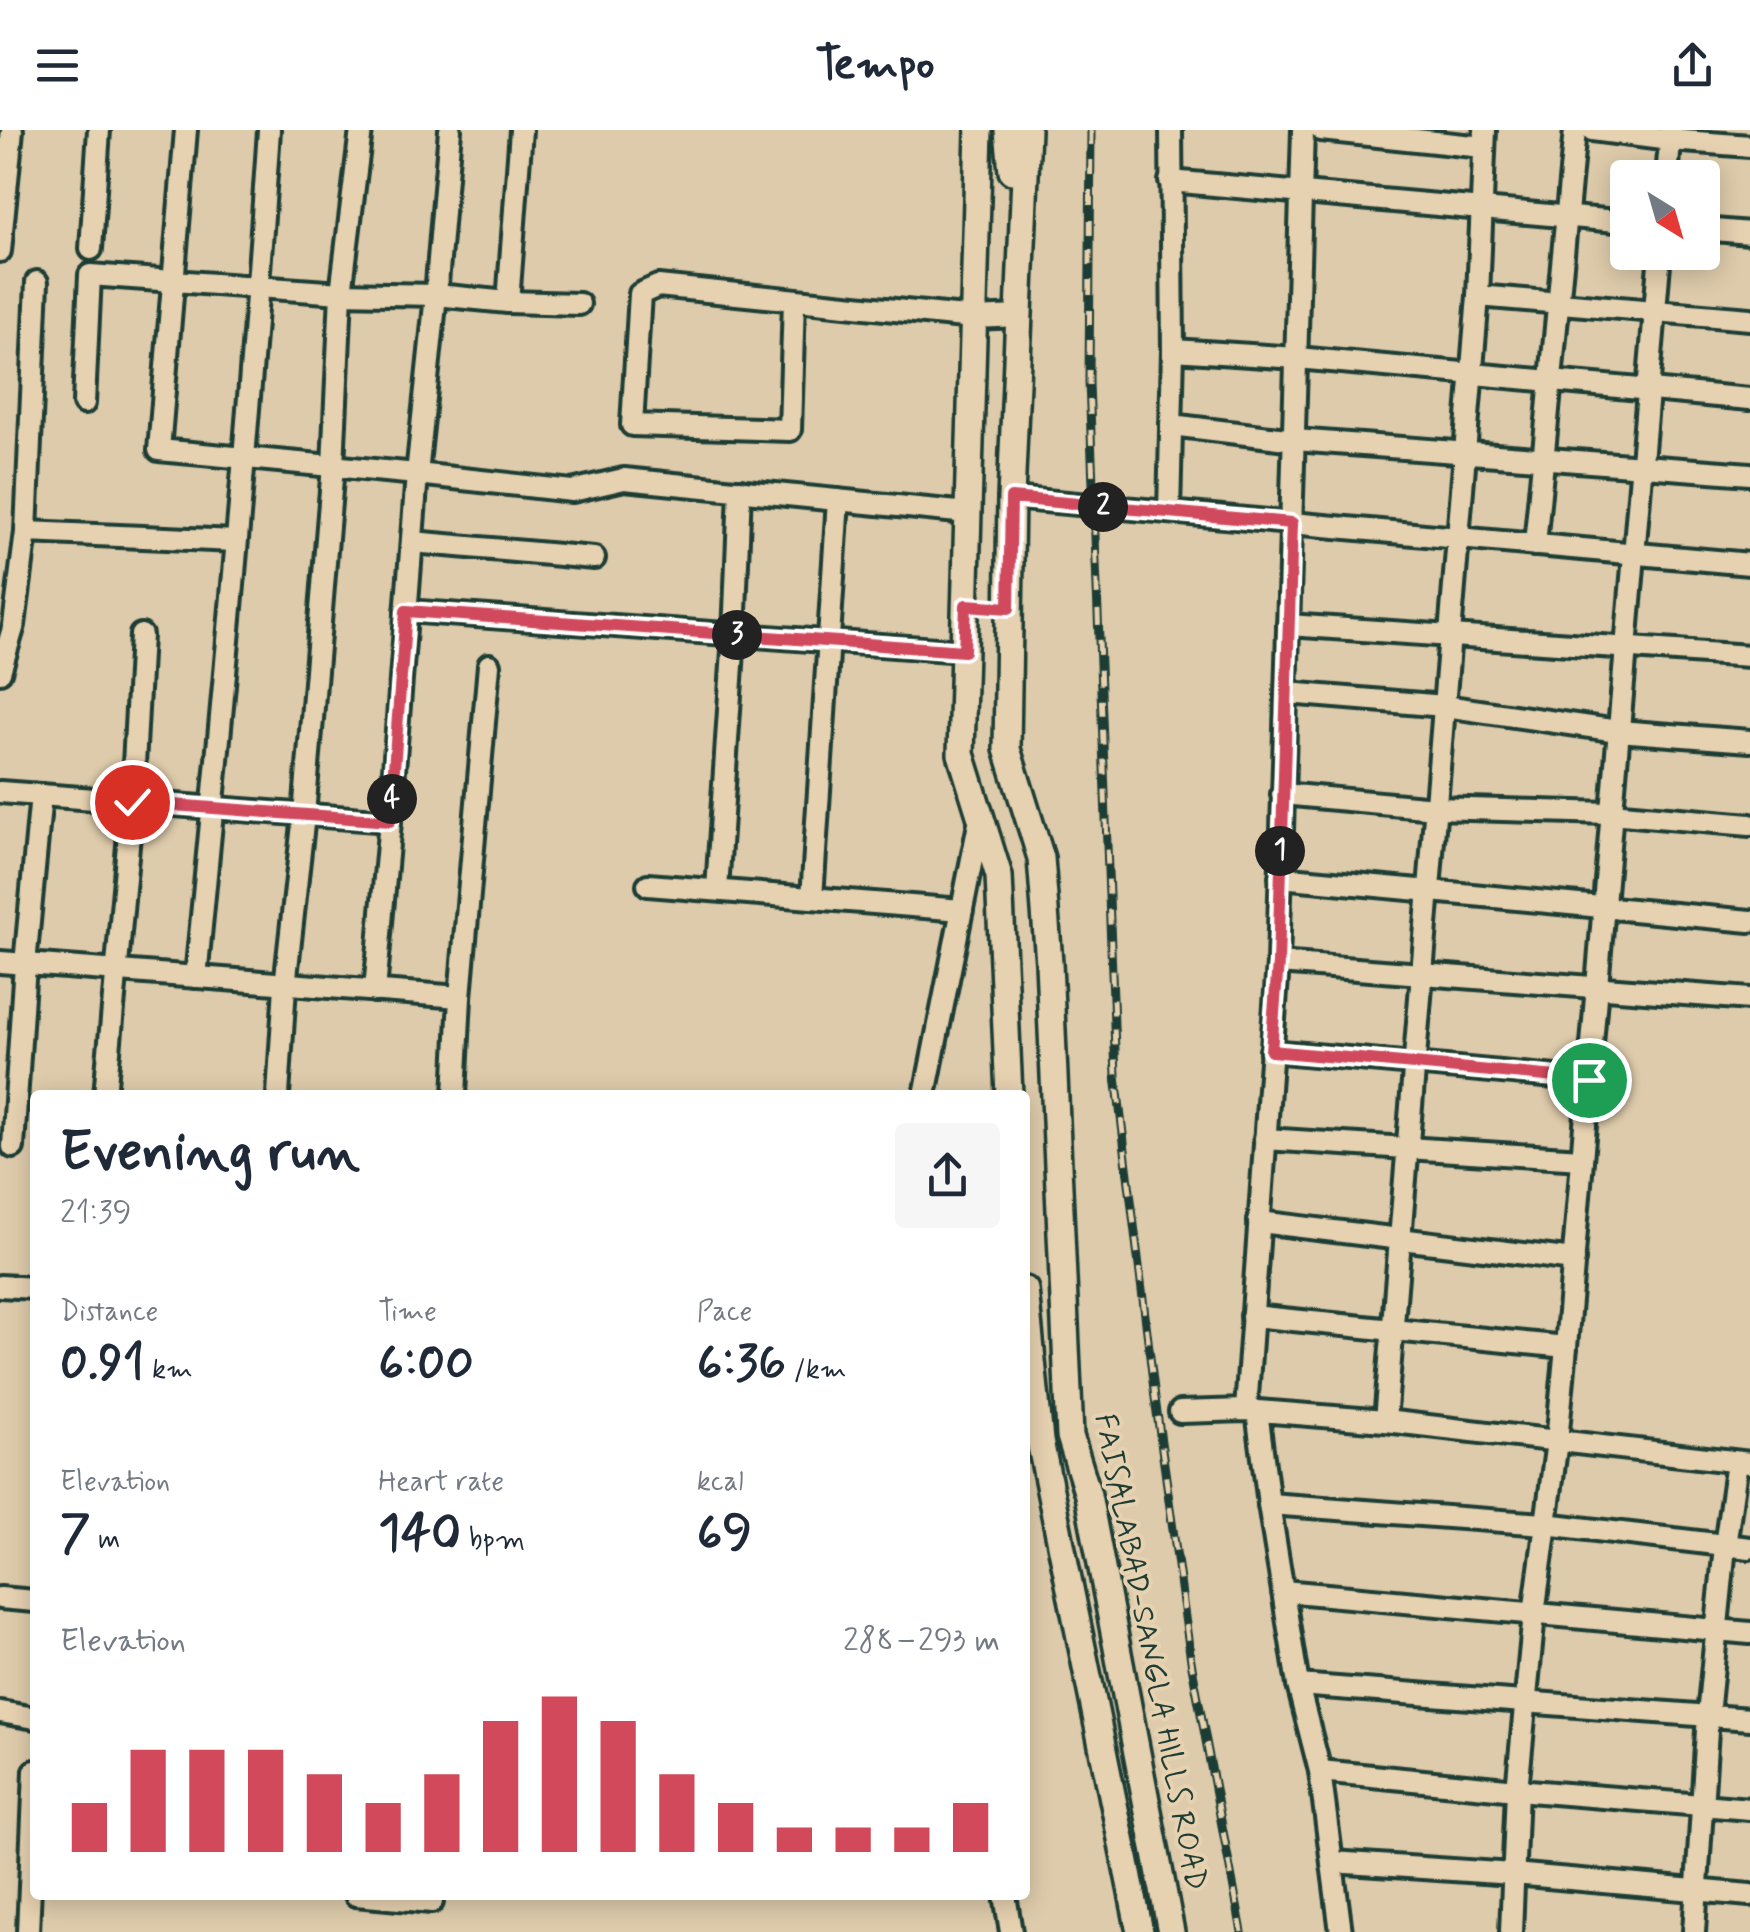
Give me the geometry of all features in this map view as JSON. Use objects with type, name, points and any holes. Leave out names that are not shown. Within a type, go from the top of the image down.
[{"type":"main road","points":[[979,130],[961,754],[999,876],[1009,1090]]},
{"type":"main road","name":"FAISALABAD-SANGLA HILLS ROAD","points":[[1014,132],[1021,241],[1007,749],[1041,858],[1070,1436],[1088,1495],[1171,1932]]},
{"type":"main road","points":[[974,321],[1019,319]]},
{"type":"main road","points":[[966,605],[1009,608]]},
{"type":"main road","points":[[1030,1340],[1040,1440],[1140,1932]]},
{"type":"street","points":[[0,251],[12,130]]},
{"type":"street","points":[[91,249],[100,130]]},
{"type":"street","points":[[186,130],[159,450],[572,491],[624,479],[968,513]]},
{"type":"street","points":[[196,977],[269,130]]},
{"type":"street","points":[[278,1090],[284,986],[304,815],[333,466],[340,293],[361,130]]},
{"type":"street","points":[[374,991],[450,130]]},
{"type":"street","points":[[508,302],[521,130]]},
{"type":"street","points":[[1169,512],[1173,350],[1171,130]]},
{"type":"street","points":[[1303,130],[1278,963],[1252,1316],[1251,1411],[1298,1685],[1320,1771],[1341,1932]]},
{"type":"street","points":[[1321,130],[1484,138],[1478,296],[1386,1421]]},
{"type":"street","points":[[1535,545],[1575,130]]},
{"type":"street","points":[[1592,130],[1750,146]]},
{"type":"street","points":[[1668,160],[1670,135]]},
{"type":"street","points":[[1170,182],[1610,221]]},
{"type":"street","points":[[1720,230],[1750,233]]},
{"type":"street","points":[[1510,1932],[1517,1790],[1566,1347],[1658,270]]},
{"type":"street","points":[[84,403],[90,275],[340,293],[579,304]]},
{"type":"street","points":[[0,672],[14,625],[26,532],[38,282]]},
{"type":"street","points":[[794,300],[790,430],[632,425],[640,294],[658,286],[794,300],[974,321]]},
{"type":"street","points":[[1478,296],[1750,319]]},
{"type":"street","points":[[1173,350],[1750,399]]},
{"type":"street","points":[[1171,425],[1295,440],[1750,474]]},
{"type":"street","points":[[717,890],[740,490]]},
{"type":"street","points":[[1011,498],[1750,564]]},
{"type":"street","points":[[812,898],[838,500]]},
{"type":"street","points":[[26,532],[236,541]]},
{"type":"street","points":[[412,542],[594,558]]},
{"type":"street","points":[[406,611],[964,651]]},
{"type":"street","points":[[1288,625],[1750,656]]},
{"type":"street","points":[[104,1090],[132,802],[141,635]]},
{"type":"street","points":[[455,1090],[489,665]]},
{"type":"street","points":[[1287,693],[1445,706],[1618,731],[1750,741]]},
{"type":"street","points":[[0,792],[390,821]]},
{"type":"street","points":[[1282,794],[1436,808],[1610,812],[1750,825]]},
{"type":"street","points":[[15,1147],[25,964],[41,795]]},
{"type":"street","points":[[926,1090],[981,817]]},
{"type":"street","points":[[1280,877],[1750,921]]},
{"type":"street","points":[[648,885],[962,910]]},
{"type":"street","points":[[0,962],[460,998]]},
{"type":"street","points":[[1278,963],[1750,999]]},
{"type":"street","points":[[1271,1051],[1589,1080]]},
{"type":"street","points":[[1265,1139],[1582,1159]]},
{"type":"street","points":[[1259,1222],[1574,1260]]},
{"type":"street","points":[[0,1286],[30,1288]]},
{"type":"street","points":[[1252,1316],[1566,1347]]},
{"type":"street","points":[[1180,1412],[1251,1411],[1386,1421],[1743,1462],[1725,1546],[1708,1716],[1694,1932]]},
{"type":"street","points":[[1269,1504],[1545,1524],[1750,1548]]},
{"type":"street","points":[[1283,1590],[1750,1633]]},
{"type":"street","points":[[0,1598],[30,1601]]},
{"type":"street","points":[[1298,1685],[1750,1719]]},
{"type":"street","points":[[0,1712],[30,1717]]},
{"type":"street","points":[[1320,1771],[1750,1809]]},
{"type":"street","points":[[1332,1862],[1750,1896]]},
{"type":"street","points":[[28,1932],[30,1886]]},
{"type":"street","points":[[410,1900],[432,1902]]},
{"type":"street","points":[[1006,1900],[1011,1932]]},
{"type":"railway","points":[[1091,130],[1089,382],[1116,1076],[1191,1661],[1242,1932]]},
{"type":"route","points":[[132,802],[390,821],[406,611],[964,651],[966,605],[1009,608],[1011,498],[1292,523],[1278,963],[1271,1051],[1589,1080]]}]
